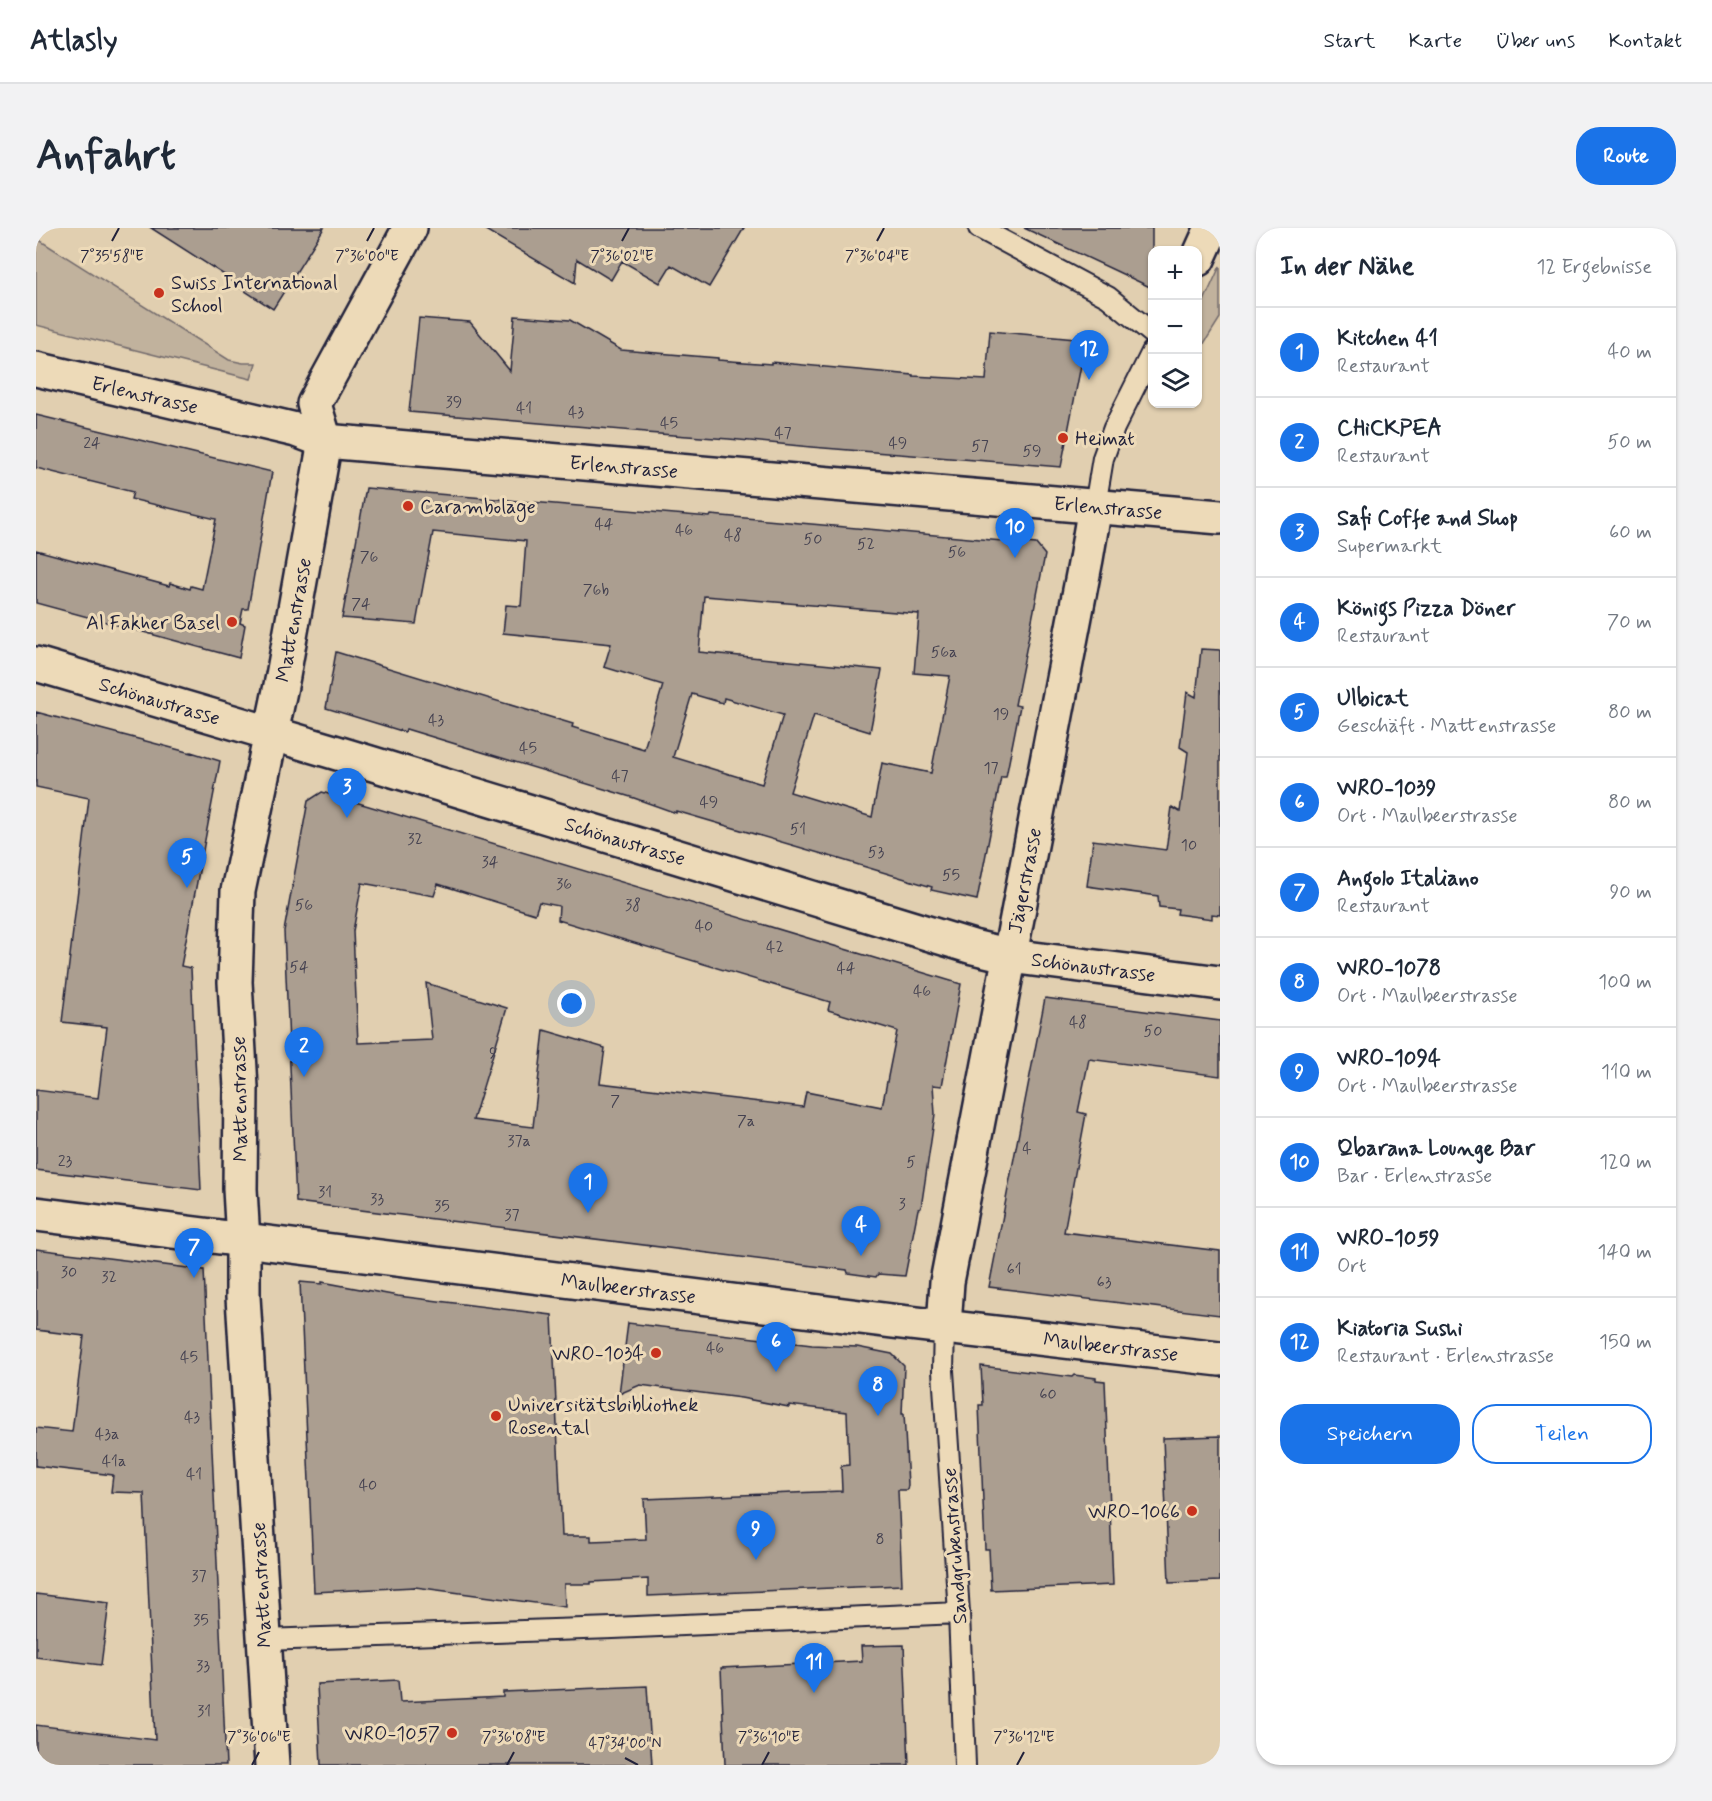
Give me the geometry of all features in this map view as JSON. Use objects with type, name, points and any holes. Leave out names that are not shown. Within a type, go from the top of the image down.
[{"type":"street","points":[[325,441],[314,404],[410,228]]},
{"type":"street","points":[[1202,249],[1212,228]]},
{"type":"street","name":"Erlenstrasse","points":[[36,369],[296,430],[325,441],[1220,517]]},
{"type":"street","name":"Mattenstrasse","points":[[272,1765],[243,1297],[240,1189],[241,1088],[235,982],[238,891],[272,734],[325,441]]},
{"type":"street","name":"Jägerstrasse","points":[[944,1326],[947,1282],[1011,957],[1095,507]]},
{"type":"street","name":"Schönaustrasse","points":[[36,664],[962,944],[1011,957],[1220,983]]},
{"type":"street","name":"Maulbeerstrasse","points":[[36,1214],[1220,1359]]},
{"type":"lane","points":[[979,228],[1108,297],[1148,330]]},
{"type":"lane","points":[[1095,507],[1103,458],[1114,428],[1151,354]]},
{"type":"lane","name":"Sandgrubenstrasse","points":[[944,1326],[943,1371],[966,1765]]},
{"type":"lane","points":[[264,1640],[602,1629],[958,1613]]},
{"type":"shaded area","points":[[36,238],[229,360],[256,363],[251,379],[36,325]]},
{"type":"shaded area","points":[[1220,266],[1220,318],[1202,347],[1202,305]]},
{"type":"building","points":[[151,228],[324,228],[273,309]]},
{"type":"building","points":[[482,228],[744,228],[709,287],[671,265],[660,283],[622,261],[611,280],[577,259],[575,283]]},
{"type":"building","points":[[1024,228],[1152,228],[1152,246],[1148,246],[1148,286]]},
{"type":"building","points":[[515,316],[570,320],[621,350],[718,358],[718,360],[771,364],[771,362],[913,376],[986,380],[990,331],[1086,340],[1061,467],[409,412],[419,318],[470,322],[510,371]]},
{"type":"building","points":[[36,415],[272,472],[248,609],[243,609],[240,623],[245,625],[239,658],[36,603],[36,550],[169,586],[170,583],[190,589],[191,586],[202,589],[216,519],[131,499],[133,492],[36,468]]},
{"type":"building","points":[[366,488],[710,517],[711,515],[1036,544],[1045,555],[1015,705],[1020,706],[1006,777],[1001,777],[977,900],[931,890],[932,887],[836,858],[676,811],[676,813],[634,798],[406,729],[405,732],[326,708],[336,652],[573,724],[572,727],[644,749],[663,685],[604,667],[611,644],[503,633],[506,605],[521,606],[526,541],[433,532],[416,624],[342,618]],"holes":[[[704,596],[919,614],[914,673],[950,676],[931,773],[882,763],[872,817],[790,792],[814,715],[870,732],[882,670],[699,652]],[[692,694],[723,703],[724,698],[783,715],[762,784],[673,757]]]},
{"type":"building","points":[[1201,649],[1220,650],[1220,915],[1212,914],[1212,919],[1177,914],[1178,909],[1159,907],[1158,896],[1087,886],[1093,840],[1166,850],[1172,807],[1180,812],[1188,752],[1180,747],[1187,692],[1196,697]]},
{"type":"building","points":[[36,712],[220,761],[181,966],[191,968],[201,1190],[36,1170],[36,1090],[98,1098],[107,1027],[62,1022],[89,798],[36,787]]},
{"type":"building","points":[[322,792],[961,984],[942,1086],[933,1085],[935,1114],[921,1208],[918,1209],[905,1276],[878,1274],[876,1277],[848,1273],[847,1270],[296,1202],[284,931],[308,801]],"holes":[[[362,883],[434,896],[438,884],[535,914],[539,902],[559,906],[558,920],[830,1002],[828,1010],[897,1031],[882,1107],[806,1092],[803,1107],[600,1083],[605,1048],[544,1030],[533,1127],[473,1120],[507,1008],[426,983],[432,1040],[358,1043],[353,931]]]},
{"type":"building","points":[[1045,998],[1220,1021],[1220,1076],[1089,1059],[1078,1112],[1086,1114],[1064,1232],[1220,1251],[1220,1315],[989,1287]]},
{"type":"building","points":[[36,1249],[204,1270],[226,1765],[36,1765],[36,1725],[155,1740],[144,1493],[111,1492],[113,1475],[36,1466],[36,1428],[72,1432],[84,1336],[36,1330]]},
{"type":"building","points":[[300,1282],[322,1284],[322,1282],[398,1296],[552,1315],[562,1536],[591,1536],[591,1541],[646,1539],[644,1499],[842,1491],[841,1466],[849,1465],[847,1412],[789,1405],[789,1407],[741,1398],[640,1385],[619,1394],[628,1323],[812,1345],[857,1347],[892,1354],[904,1366],[902,1414],[904,1414],[908,1485],[907,1490],[898,1490],[902,1585],[648,1596],[648,1579],[591,1582],[591,1584],[564,1584],[565,1607],[415,1587],[314,1592]]},
{"type":"building","points":[[981,1366],[1072,1377],[1074,1375],[1105,1381],[1113,1585],[991,1590],[989,1549],[985,1549],[979,1405],[983,1405]]},
{"type":"building","name":"WRO-1066","points":[[1220,1436],[1220,1581],[1169,1583],[1163,1438]]},
{"type":"building","points":[[36,1594],[109,1603],[101,1665],[36,1657]]},
{"type":"building","points":[[904,1645],[909,1765],[725,1765],[721,1668],[862,1661],[861,1646]]},
{"type":"building","points":[[398,1680],[400,1702],[503,1697],[503,1692],[647,1686],[652,1765],[321,1765],[317,1684]]},
{"type":"place","name":"Swiss International School","points":[[159,293]]},
{"type":"place","name":"Kiatoria Sushi","points":[[1089,380]]},
{"type":"place","name":"Heimat","points":[[1063,438]]},
{"type":"place","name":"Carambolage","points":[[408,506]]},
{"type":"place","name":"Qbarana Lounge Bar","points":[[1015,558]]},
{"type":"place","name":"Al Fakher Basel","points":[[232,622]]},
{"type":"place","name":"Safi Coffe and Shop","points":[[347,818]]},
{"type":"place","name":"Ulbicat","points":[[187,888]]},
{"type":"place","name":"CHiCKPEA","points":[[304,1077]]},
{"type":"place","name":"Kitchen 41","points":[[588,1213]]},
{"type":"place","name":"Königs Pizza Döner","points":[[861,1256]]},
{"type":"place","name":"Angolo Italiano","points":[[194,1278]]},
{"type":"place","name":"WRO-1034","points":[[656,1353]]},
{"type":"place","name":"WRO-1039","points":[[776,1372]]},
{"type":"place","name":"Universitätsbibliothek Rosental","points":[[496,1416]]},
{"type":"place","name":"WRO-1078","points":[[878,1416]]},
{"type":"place","name":"WRO-1066","points":[[1192,1511]]},
{"type":"place","name":"WRO-1094","points":[[756,1560]]},
{"type":"place","name":"WRO-1059","points":[[814,1693]]},
{"type":"place","name":"WRO-1057","points":[[452,1733]]}]
